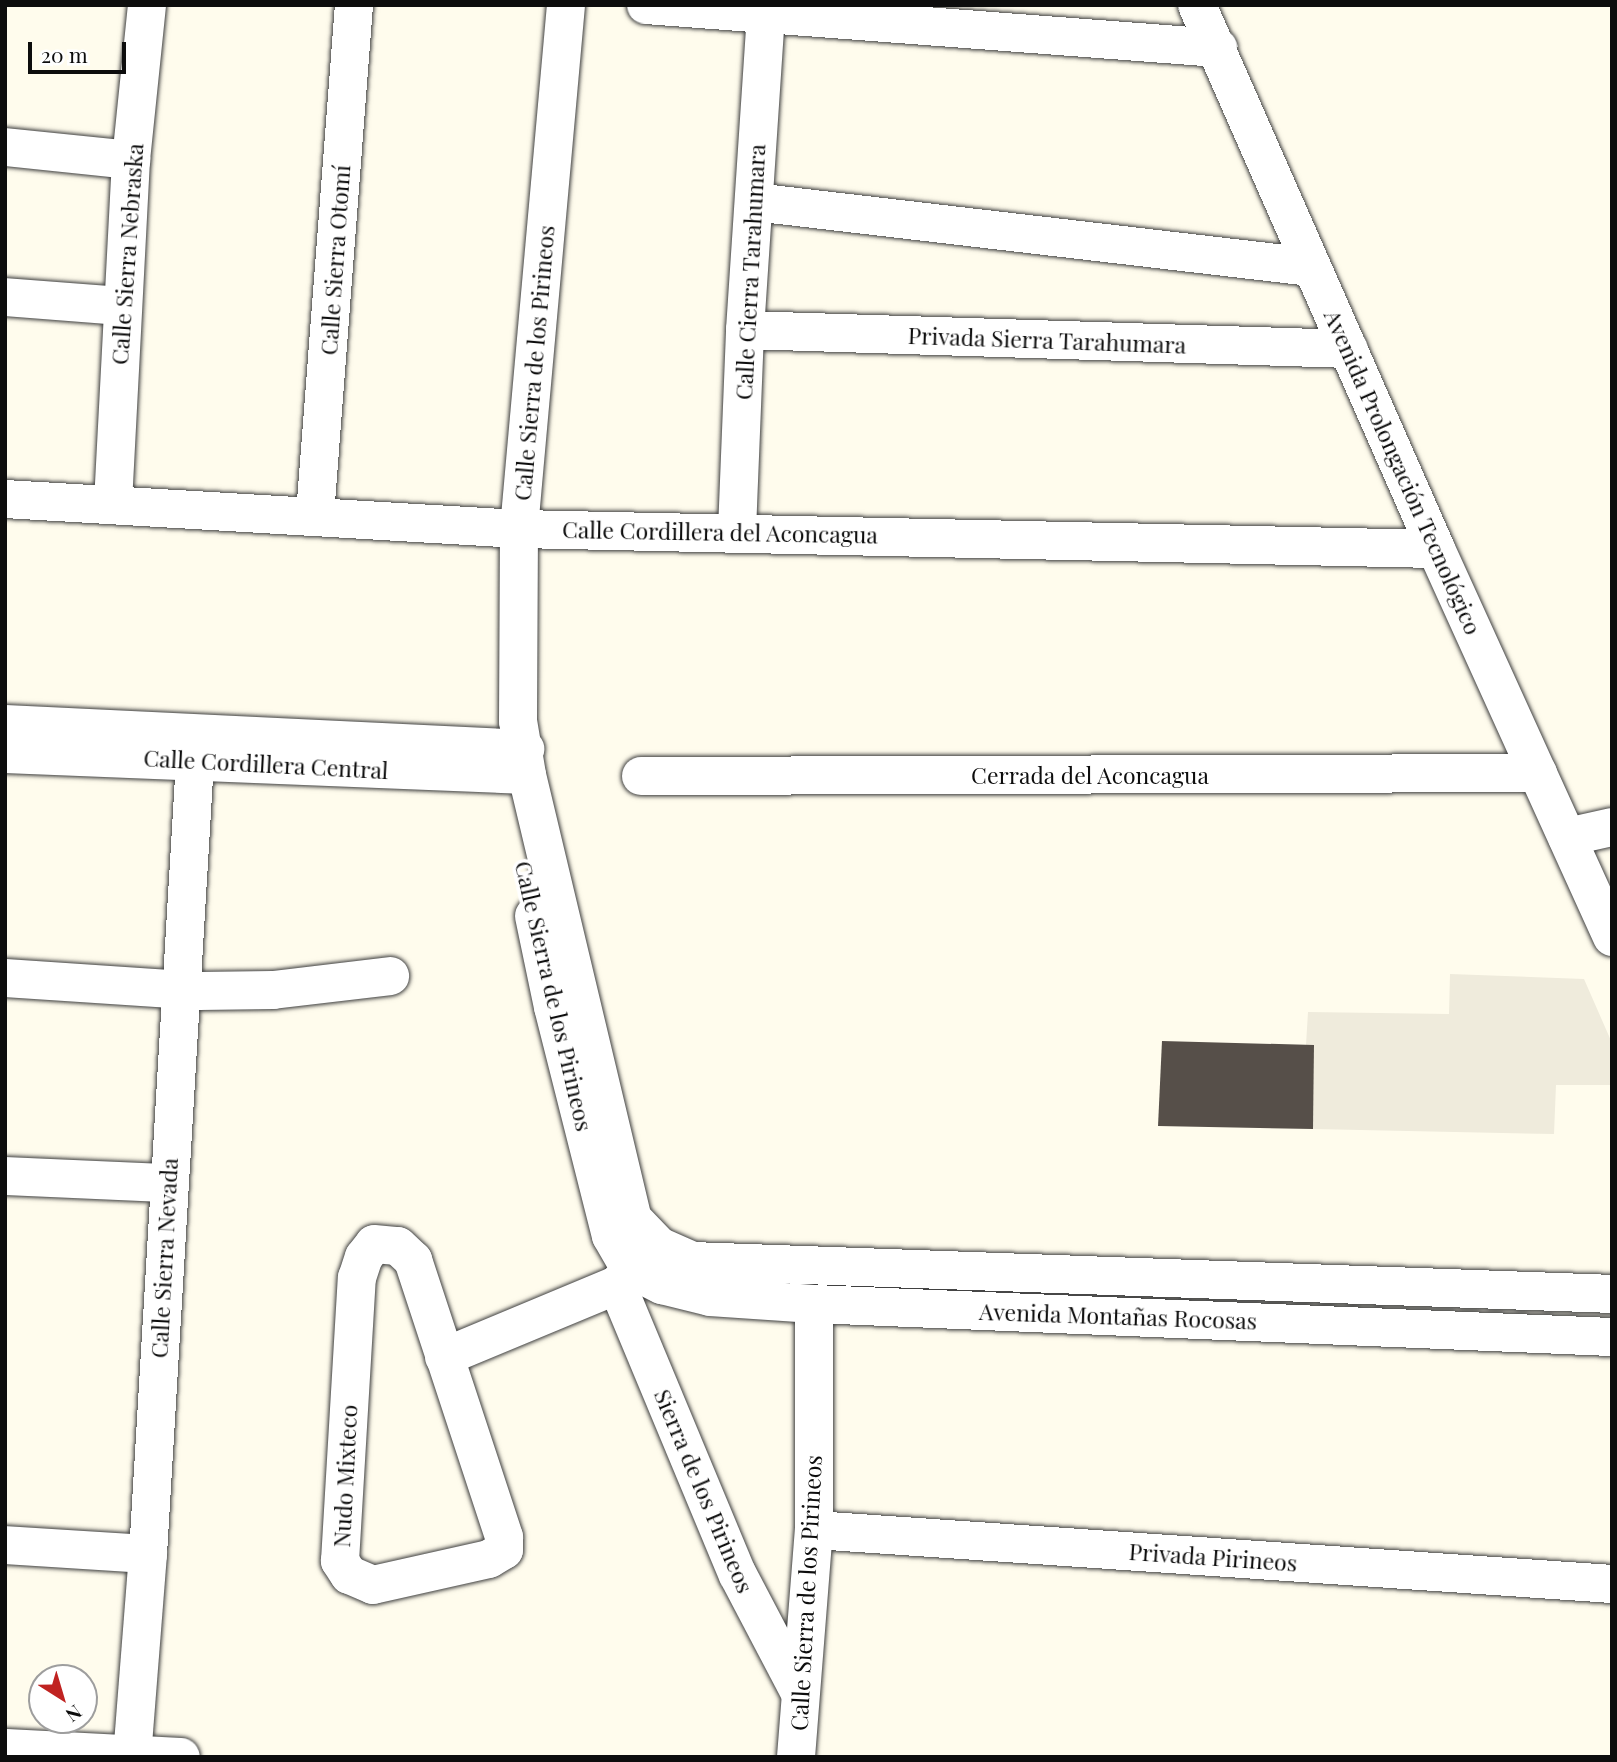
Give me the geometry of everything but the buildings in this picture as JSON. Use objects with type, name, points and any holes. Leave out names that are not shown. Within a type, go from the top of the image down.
[{"type":"street","name":"Calle Sierra Nebraska","points":[[113,503],[131,160],[147,5]]},
{"type":"street","name":"Calle Sierra Otomí","points":[[315,515],[354,5]]},
{"type":"street","name":"Calle Sierra de los Pirineos","points":[[566,5],[519,529],[516,753],[633,1219],[635,1267]]},
{"type":"street","points":[[646,5],[1218,48]]},
{"type":"street","name":"Avenida Prolongación Tecnológico","points":[[1197,5],[1436,549],[1612,937]]},
{"type":"street","name":"Calle Cierra Tarahumara","points":[[737,531],[745,330],[766,14]]},
{"type":"street","points":[[5,147],[131,160]]},
{"type":"street","points":[[754,202],[1311,267]]},
{"type":"street","points":[[5,297],[122,306]]},
{"type":"street","name":"Privada Sierra Tarahumara","points":[[745,330],[1349,349]]},
{"type":"street","name":"Calle Cordillera del Aconcagua","points":[[5,499],[113,503],[519,529],[737,531],[1436,549]]},
{"type":"street","name":"Calle Cordillera Central","points":[[5,724],[516,753]]},
{"type":"street","name":"Calle Cordillera Central","points":[[5,754],[195,760],[516,753]]},
{"type":"street","name":"Calle Sierra Nevada","points":[[132,1755],[148,1554],[195,760]]},
{"type":"street","name":"Cerrada del Aconcagua","points":[[641,776],[1538,773]]},
{"type":"street","points":[[1567,837],[1612,827]]},
{"type":"street","points":[[5,978],[180,988],[273,990],[390,976]]},
{"type":"street","points":[[5,1176],[168,1183]]},
{"type":"street","name":"Nudo Mixteco","points":[[374,1244],[398,1246],[413,1260],[444,1357],[504,1536],[504,1550],[489,1559],[463,1565],[373,1585],[360,1582],[349,1575],[340,1561],[357,1278],[364,1256],[374,1244]]},
{"type":"street","name":"Avenida Montañas Rocosas","points":[[635,1267],[692,1261],[1612,1294]]},
{"type":"street","points":[[444,1357],[635,1267]]},
{"type":"street","name":"Avenida Montañas Rocosas","points":[[635,1267],[662,1285],[710,1297],[814,1304],[1612,1336]]},
{"type":"street","name":"Sierra de los Pirineos","points":[[635,1267],[738,1575],[800,1693]]},
{"type":"street","name":"Calle Sierra de los Pirineos","points":[[796,1757],[814,1530],[814,1304]]},
{"type":"street","name":"Privada Pirineos","points":[[814,1530],[1612,1584]]},
{"type":"street","points":[[5,1545],[148,1554]]},
{"type":"street","points":[[5,1748],[181,1757]]},
{"type":"shaded area","points":[[1450,974],[1584,979],[1612,1043],[1612,1085],[1556,1085],[1554,1134],[1313,1129],[1314,1046],[1306,1045],[1308,1012],[1449,1014]]}]
